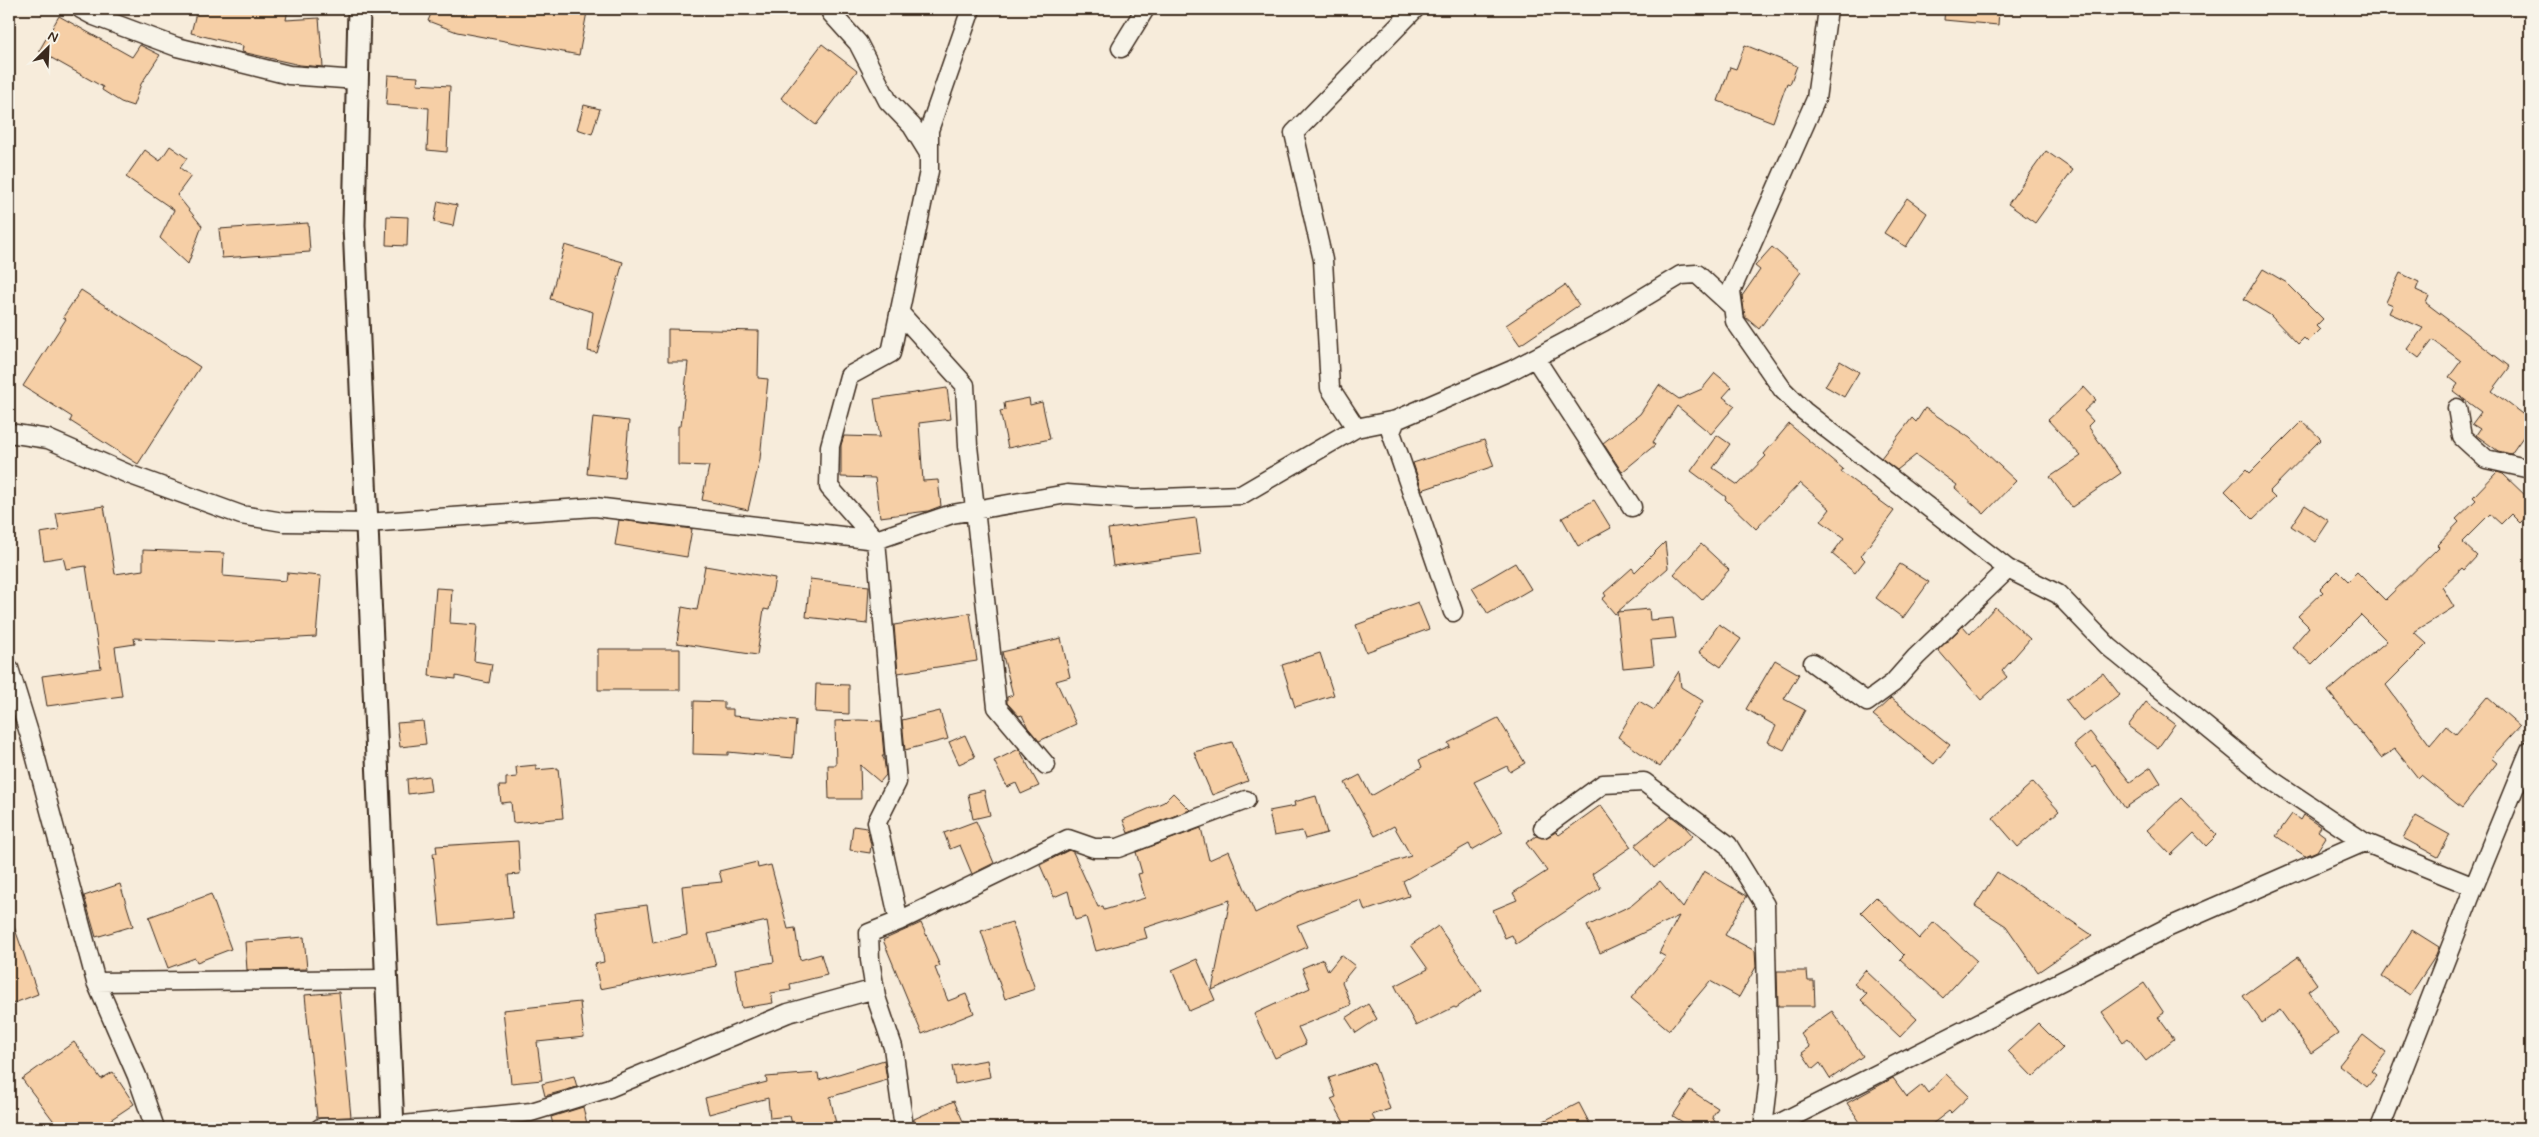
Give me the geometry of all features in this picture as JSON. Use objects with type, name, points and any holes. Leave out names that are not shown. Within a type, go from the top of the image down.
[{"type":"street","points":[[81,9],[94,16],[177,47],[288,75],[358,80]]},
{"type":"street","points":[[359,9],[354,225],[393,1127]]},
{"type":"street","points":[[831,9],[831,14],[858,44],[888,101],[912,126],[929,152]]},
{"type":"street","points":[[898,922],[877,822],[897,782],[876,540],[829,487],[830,446],[849,376],[890,353],[929,171],[929,130],[971,9]]},
{"type":"street","points":[[1120,48],[1145,9]]},
{"type":"street","points":[[1356,428],[1330,388],[1323,260],[1294,133],[1415,9]]},
{"type":"street","points":[[1828,9],[1816,100],[1731,291],[1735,321],[1783,390],[1804,411],[2008,569],[2058,594],[2109,647],[2270,779],[2364,842],[2474,887]]},
{"type":"street","points":[[9,433],[48,439],[128,474],[241,515],[283,522],[366,523],[595,507],[876,540],[952,514],[1067,494],[1135,499],[1241,495],[1356,428],[1396,420],[1535,358],[1603,322],[1681,275],[1697,274],[1733,308]]},
{"type":"street","points":[[900,312],[965,385],[975,510],[997,706],[1046,764]]},
{"type":"street","points":[[1535,358],[1632,507]]},
{"type":"street","points":[[2457,408],[2462,437],[2486,459],[2530,469]]},
{"type":"street","points":[[1396,420],[1391,432],[1453,612]]},
{"type":"street","points":[[1813,662],[1867,702],[1893,683],[1916,657],[2008,569]]},
{"type":"street","points":[[9,668],[14,700],[96,982],[137,1076],[155,1128]]},
{"type":"street","points":[[2380,1128],[2474,887],[2530,750]]},
{"type":"street","points":[[1543,828],[1603,784],[1644,782],[1728,845],[1765,905],[1769,1078],[1763,1128]]},
{"type":"street","points":[[904,1128],[893,1047],[875,989],[870,960],[869,933],[898,922],[1068,839],[1094,848],[1118,848],[1246,800]]},
{"type":"street","points":[[1770,1128],[2169,927],[2364,842]]},
{"type":"street","points":[[96,982],[387,979]]},
{"type":"street","points":[[320,1128],[393,1127],[531,1112],[610,1088],[788,1013],[875,989]]},
{"type":"building","points":[[197,9],[288,9],[286,20],[319,18],[323,67],[300,65],[242,52],[243,46],[191,33]]},
{"type":"building","points":[[433,9],[567,9],[587,12],[579,55],[457,32],[428,21]]},
{"type":"building","points":[[1945,9],[1999,9],[1998,25],[1944,20]]},
{"type":"building","points":[[59,16],[132,57],[140,45],[160,55],[141,84],[133,106],[121,102],[102,90],[103,87],[39,51]]},
{"type":"building","points":[[822,44],[857,71],[816,125],[781,98]]},
{"type":"building","points":[[1745,45],[1797,66],[1790,84],[1787,83],[1773,122],[1718,101],[1730,67],[1736,69]]},
{"type":"building","points":[[388,75],[418,77],[417,84],[450,86],[447,152],[427,150],[429,108],[386,105]]},
{"type":"building","points":[[584,105],[600,109],[592,134],[577,129]]},
{"type":"building","points":[[170,146],[187,158],[180,168],[191,176],[177,195],[202,226],[188,264],[160,238],[174,210],[126,177],[145,150],[160,161]]},
{"type":"building","points":[[2046,151],[2073,170],[2035,223],[2008,204]]},
{"type":"building","points":[[1907,198],[1927,213],[1906,247],[1884,233]]},
{"type":"building","points":[[438,201],[457,205],[453,226],[434,222]]},
{"type":"building","points":[[387,216],[408,217],[407,246],[386,245]]},
{"type":"building","points":[[308,223],[310,252],[222,258],[219,229]]},
{"type":"building","points":[[565,245],[623,262],[597,353],[588,351],[593,312],[550,299]]},
{"type":"building","points":[[1772,247],[1801,272],[1759,329],[1745,317],[1742,296],[1760,270],[1755,266]]},
{"type":"building","points":[[2263,269],[2287,283],[2323,319],[2316,326],[2320,330],[2308,342],[2304,338],[2298,344],[2270,315],[2244,299]]},
{"type":"building","points":[[2400,273],[2419,282],[2416,290],[2429,296],[2426,303],[2510,367],[2492,391],[2530,420],[2530,427],[2511,454],[2498,451],[2476,435],[2480,429],[2472,424],[2481,412],[2453,391],[2458,384],[2449,377],[2461,361],[2433,340],[2419,358],[2407,349],[2423,328],[2389,313],[2393,305],[2386,302]]},
{"type":"building","points":[[1565,285],[1579,305],[1520,345],[1506,325]]},
{"type":"building","points":[[81,290],[200,367],[138,464],[70,421],[72,417],[23,386],[66,319],[63,317]]},
{"type":"building","points":[[668,329],[759,331],[758,378],[768,379],[760,459],[748,510],[702,500],[709,466],[678,465],[678,426],[681,426],[688,362],[668,362]]},
{"type":"building","points":[[1840,361],[1859,372],[1844,397],[1825,386]]},
{"type":"building","points":[[1715,373],[1732,387],[1723,397],[1735,406],[1711,434],[1677,406],[1653,442],[1655,445],[1622,472],[1603,443],[1640,414],[1659,385],[1679,399],[1702,389]]},
{"type":"building","points":[[2084,387],[2096,400],[2084,411],[2093,421],[2088,426],[2121,473],[2072,507],[2050,477],[2081,456],[2048,420]]},
{"type":"building","points":[[947,388],[951,419],[919,423],[923,481],[938,480],[941,506],[928,511],[880,517],[875,478],[841,477],[841,445],[844,436],[880,437],[874,399]]},
{"type":"building","points":[[1029,398],[1030,405],[1042,402],[1050,439],[1008,448],[1000,411],[1005,410],[1004,403]]},
{"type":"building","points":[[1925,408],[1970,438],[2016,481],[1984,514],[1955,488],[1957,485],[1916,455],[1897,470],[1881,458],[1912,418],[1916,422]]},
{"type":"building","points":[[593,417],[629,421],[624,478],[587,474]]},
{"type":"building","points":[[2302,421],[2321,439],[2269,492],[2275,498],[2253,519],[2225,491],[2246,469],[2250,473]]},
{"type":"building","points":[[1789,424],[1843,469],[1841,472],[1894,511],[1861,556],[1865,560],[1855,573],[1832,554],[1844,538],[1821,521],[1830,509],[1800,483],[1756,529],[1725,499],[1726,497],[1691,471],[1717,435],[1730,444],[1713,468],[1738,485],[1766,456],[1764,454]]},
{"type":"building","points":[[1484,440],[1494,466],[1422,490],[1413,463]]},
{"type":"building","points":[[2497,472],[2503,474],[2530,500],[2530,513],[2520,523],[2511,514],[2501,524],[2490,514],[2462,542],[2477,556],[2464,570],[2462,568],[2442,587],[2454,607],[2414,632],[2427,644],[2386,685],[2430,745],[2446,726],[2456,734],[2487,697],[2520,726],[2491,758],[2497,763],[2462,808],[2421,775],[2418,778],[2395,749],[2381,758],[2328,691],[2387,641],[2361,615],[2312,664],[2292,647],[2309,627],[2298,616],[2323,592],[2320,589],[2338,571],[2348,581],[2357,572],[2385,600],[2439,547],[2437,545],[2459,522],[2456,519],[2476,500],[2473,497]]},
{"type":"building","points":[[1594,500],[1611,528],[1578,546],[1562,518]]},
{"type":"building","points":[[2305,505],[2329,521],[2315,542],[2291,526]]},
{"type":"building","points":[[104,506],[115,574],[143,570],[143,550],[224,553],[223,576],[286,581],[287,573],[321,576],[316,637],[230,642],[134,638],[135,644],[115,647],[122,696],[47,706],[42,676],[101,668],[86,566],[66,569],[63,557],[44,560],[40,533],[59,530],[56,513]]},
{"type":"building","points":[[1196,518],[1201,554],[1113,566],[1108,529]]},
{"type":"building","points":[[619,520],[692,529],[687,557],[615,545]]},
{"type":"building","points":[[1665,542],[1668,568],[1615,614],[1602,599],[1606,596],[1604,593],[1632,568],[1635,572]]},
{"type":"building","points":[[1701,544],[1729,570],[1702,600],[1674,574]]},
{"type":"building","points":[[1515,563],[1531,589],[1488,614],[1472,588]]},
{"type":"building","points":[[1900,564],[1929,582],[1903,618],[1876,598]]},
{"type":"building","points":[[705,566],[775,578],[769,610],[764,609],[757,655],[677,643],[682,607],[697,610]]},
{"type":"building","points":[[810,579],[869,586],[867,624],[806,617]]},
{"type":"building","points":[[436,588],[452,589],[450,623],[477,625],[474,661],[492,664],[489,683],[456,676],[456,679],[429,676]]},
{"type":"building","points":[[1418,602],[1429,629],[1366,652],[1356,625]]},
{"type":"building","points":[[1995,607],[2030,639],[2002,671],[2007,677],[1981,700],[1938,650],[1963,626],[1970,634]]},
{"type":"building","points":[[1649,609],[1650,620],[1673,618],[1676,638],[1651,640],[1654,665],[1623,668],[1617,612]]},
{"type":"building","points":[[970,613],[977,661],[898,673],[894,625]]},
{"type":"building","points":[[1719,624],[1741,639],[1721,667],[1699,652]]},
{"type":"building","points":[[1061,638],[1070,677],[1056,681],[1076,724],[1039,741],[1028,728],[1022,715],[1019,716],[1007,703],[1007,697],[1013,695],[1002,652]]},
{"type":"building","points":[[598,649],[680,649],[680,690],[598,690]]},
{"type":"building","points":[[1320,653],[1334,695],[1295,707],[1282,665]]},
{"type":"building","points":[[1775,660],[1799,674],[1784,699],[1805,710],[1784,750],[1768,742],[1776,726],[1746,709]]},
{"type":"building","points":[[1679,671],[1681,687],[1703,701],[1660,767],[1618,737],[1639,701],[1654,710]]},
{"type":"building","points":[[2103,673],[2120,695],[2083,722],[2066,700]]},
{"type":"building","points":[[816,684],[849,685],[849,714],[815,712]]},
{"type":"building","points":[[1891,698],[1950,745],[1934,764],[1873,715]]},
{"type":"building","points":[[694,701],[724,702],[724,709],[733,709],[733,716],[796,721],[793,758],[728,752],[728,755],[693,754]]},
{"type":"building","points":[[2146,702],[2175,724],[2158,748],[2128,726]]},
{"type":"building","points":[[940,711],[948,739],[905,750],[902,720]]},
{"type":"building","points":[[1498,718],[1525,763],[1510,772],[1507,766],[1474,782],[1503,832],[1472,850],[1469,844],[1403,881],[1409,896],[1365,911],[1361,900],[1297,925],[1307,947],[1212,990],[1230,900],[1144,928],[1147,938],[1096,951],[1086,917],[1075,920],[1068,891],[1054,897],[1040,865],[1069,850],[1073,852],[1098,907],[1103,906],[1104,910],[1145,898],[1138,874],[1142,873],[1136,852],[1201,828],[1209,860],[1229,851],[1255,913],[1299,892],[1411,856],[1394,826],[1375,836],[1345,783],[1360,775],[1371,796],[1422,767],[1419,760],[1450,747],[1448,743]]},
{"type":"building","points":[[423,721],[426,744],[400,747],[397,723]]},
{"type":"building","points":[[835,721],[881,721],[884,756],[882,756],[886,775],[880,782],[860,765],[861,799],[829,799],[828,765],[836,765]]},
{"type":"building","points":[[2090,732],[2130,782],[2151,767],[2161,783],[2125,808],[2095,765],[2092,767],[2074,745]]},
{"type":"building","points":[[965,735],[975,757],[959,764],[949,742]]},
{"type":"building","points":[[1232,742],[1248,781],[1212,795],[1194,752]]},
{"type":"building","points":[[1019,749],[1039,786],[1021,794],[1016,783],[1007,787],[994,761]]},
{"type":"building","points":[[536,765],[536,770],[558,768],[563,818],[513,823],[511,802],[501,803],[499,786],[506,786],[506,778],[517,777],[516,767]]},
{"type":"building","points":[[429,776],[431,791],[408,794],[407,779]]},
{"type":"building","points":[[2033,782],[2059,811],[2018,847],[1993,818]]},
{"type":"building","points":[[984,790],[990,815],[973,819],[968,794]]},
{"type":"building","points":[[1173,793],[1190,810],[1128,833],[1123,820],[1164,802]]},
{"type":"building","points":[[1316,796],[1327,833],[1305,839],[1302,831],[1274,836],[1269,811],[1295,806],[1294,802]]},
{"type":"building","points":[[2181,798],[2217,835],[2206,846],[2194,833],[2171,855],[2147,830]]},
{"type":"building","points":[[1601,805],[1631,847],[1592,874],[1601,888],[1516,944],[1512,935],[1505,938],[1493,910],[1517,900],[1513,893],[1547,871],[1526,843],[1536,836],[1545,838],[1556,832],[1559,835]]},
{"type":"building","points":[[2292,814],[2300,820],[2303,815],[2321,827],[2318,831],[2326,837],[2317,851],[2305,856],[2276,836]]},
{"type":"building","points":[[1671,816],[1693,836],[1654,868],[1635,845]]},
{"type":"building","points":[[2416,816],[2450,835],[2438,857],[2403,838]]},
{"type":"building","points":[[976,821],[994,863],[972,874],[960,845],[950,849],[944,833]]},
{"type":"building","points":[[853,826],[867,828],[871,845],[870,853],[850,850]]},
{"type":"building","points":[[518,841],[520,874],[508,875],[513,918],[440,925],[433,853],[437,853],[436,846]]},
{"type":"building","points":[[757,862],[758,868],[771,865],[788,929],[795,928],[800,960],[821,954],[827,975],[790,984],[791,990],[771,993],[773,1003],[742,1008],[735,969],[774,962],[767,921],[708,934],[716,966],[600,989],[595,964],[604,962],[596,912],[647,905],[653,943],[687,935],[682,886],[722,882],[719,871]]},
{"type":"building","points":[[1704,871],[1747,896],[1725,935],[1755,951],[1756,967],[1739,997],[1710,981],[1669,1030],[1631,998],[1666,957],[1659,953],[1679,916],[1600,953],[1587,926],[1632,905],[1660,881],[1683,908]]},
{"type":"building","points":[[1997,872],[2092,935],[2038,972],[2006,926],[1975,906]]},
{"type":"building","points":[[120,884],[133,926],[96,937],[84,896]]},
{"type":"building","points":[[211,894],[231,949],[197,962],[195,958],[168,968],[149,917]]},
{"type":"building","points":[[1876,897],[1919,939],[1934,922],[1977,961],[1943,998],[1900,959],[1904,955],[1861,912]]},
{"type":"building","points":[[9,918],[11,918],[38,994],[9,1005]]},
{"type":"building","points":[[1012,922],[1035,989],[1005,999],[981,931]]},
{"type":"building","points":[[921,923],[940,966],[935,968],[948,1001],[966,994],[974,1013],[922,1034],[883,940]]},
{"type":"building","points":[[1438,926],[1482,990],[1456,1008],[1454,1007],[1416,1026],[1395,986],[1428,969],[1411,945]]},
{"type":"building","points":[[2412,930],[2439,947],[2435,957],[2410,995],[2382,977]]},
{"type":"building","points":[[304,937],[307,969],[247,970],[245,942]]},
{"type":"building","points":[[1341,955],[1355,966],[1342,982],[1351,1005],[1298,1027],[1306,1044],[1275,1058],[1254,1014],[1310,988],[1302,968],[1323,959],[1328,971]]},
{"type":"building","points":[[2298,957],[2317,984],[2308,991],[2338,1034],[2311,1053],[2280,1010],[2262,1023],[2243,996]]},
{"type":"building","points":[[1197,959],[1215,1000],[1189,1011],[1172,970]]},
{"type":"building","points":[[1865,970],[1917,1019],[1900,1037],[1861,1000],[1867,994],[1854,984]]},
{"type":"building","points":[[1777,971],[1807,971],[1808,981],[1814,981],[1815,1006],[1778,1006]]},
{"type":"building","points":[[2144,983],[2164,1013],[2158,1017],[2174,1039],[2146,1061],[2128,1038],[2123,1042],[2102,1012]]},
{"type":"building","points":[[339,992],[351,1117],[317,1118],[305,995]]},
{"type":"building","points":[[580,1002],[584,1037],[537,1042],[542,1080],[511,1083],[503,1010]]},
{"type":"building","points":[[1368,1004],[1377,1019],[1356,1033],[1346,1018]]},
{"type":"building","points":[[1832,1011],[1863,1056],[1830,1079],[1820,1063],[1813,1069],[1802,1053],[1810,1047],[1800,1033]]},
{"type":"building","points":[[2038,1023],[2063,1048],[2033,1077],[2008,1051]]},
{"type":"building","points":[[2363,1035],[2386,1053],[2372,1071],[2377,1075],[2367,1087],[2339,1065]]},
{"type":"building","points":[[74,1042],[101,1079],[113,1072],[134,1104],[98,1128],[59,1128],[22,1079]]},
{"type":"building","points":[[884,1060],[887,1080],[830,1097],[837,1128],[793,1128],[790,1116],[770,1118],[768,1098],[709,1114],[705,1098],[767,1082],[766,1077],[818,1073],[819,1080]]},
{"type":"building","points":[[987,1060],[990,1077],[955,1084],[952,1066]]},
{"type":"building","points":[[1374,1063],[1390,1109],[1372,1115],[1375,1121],[1362,1128],[1347,1128],[1331,1099],[1336,1097],[1329,1078]]},
{"type":"building","points":[[1946,1074],[1969,1096],[1951,1113],[1949,1111],[1927,1128],[1864,1128],[1847,1103],[1893,1078],[1907,1097],[1922,1085],[1928,1093]]},
{"type":"building","points":[[574,1076],[577,1087],[545,1096],[542,1084]]},
{"type":"building","points":[[1690,1090],[1718,1108],[1712,1117],[1719,1128],[1692,1128],[1673,1116]]},
{"type":"building","points":[[954,1101],[966,1128],[914,1128],[914,1119]]},
{"type":"building","points":[[1579,1103],[1592,1128],[1530,1128]]},
{"type":"building","points":[[583,1107],[588,1128],[554,1128],[551,1117]]}]
